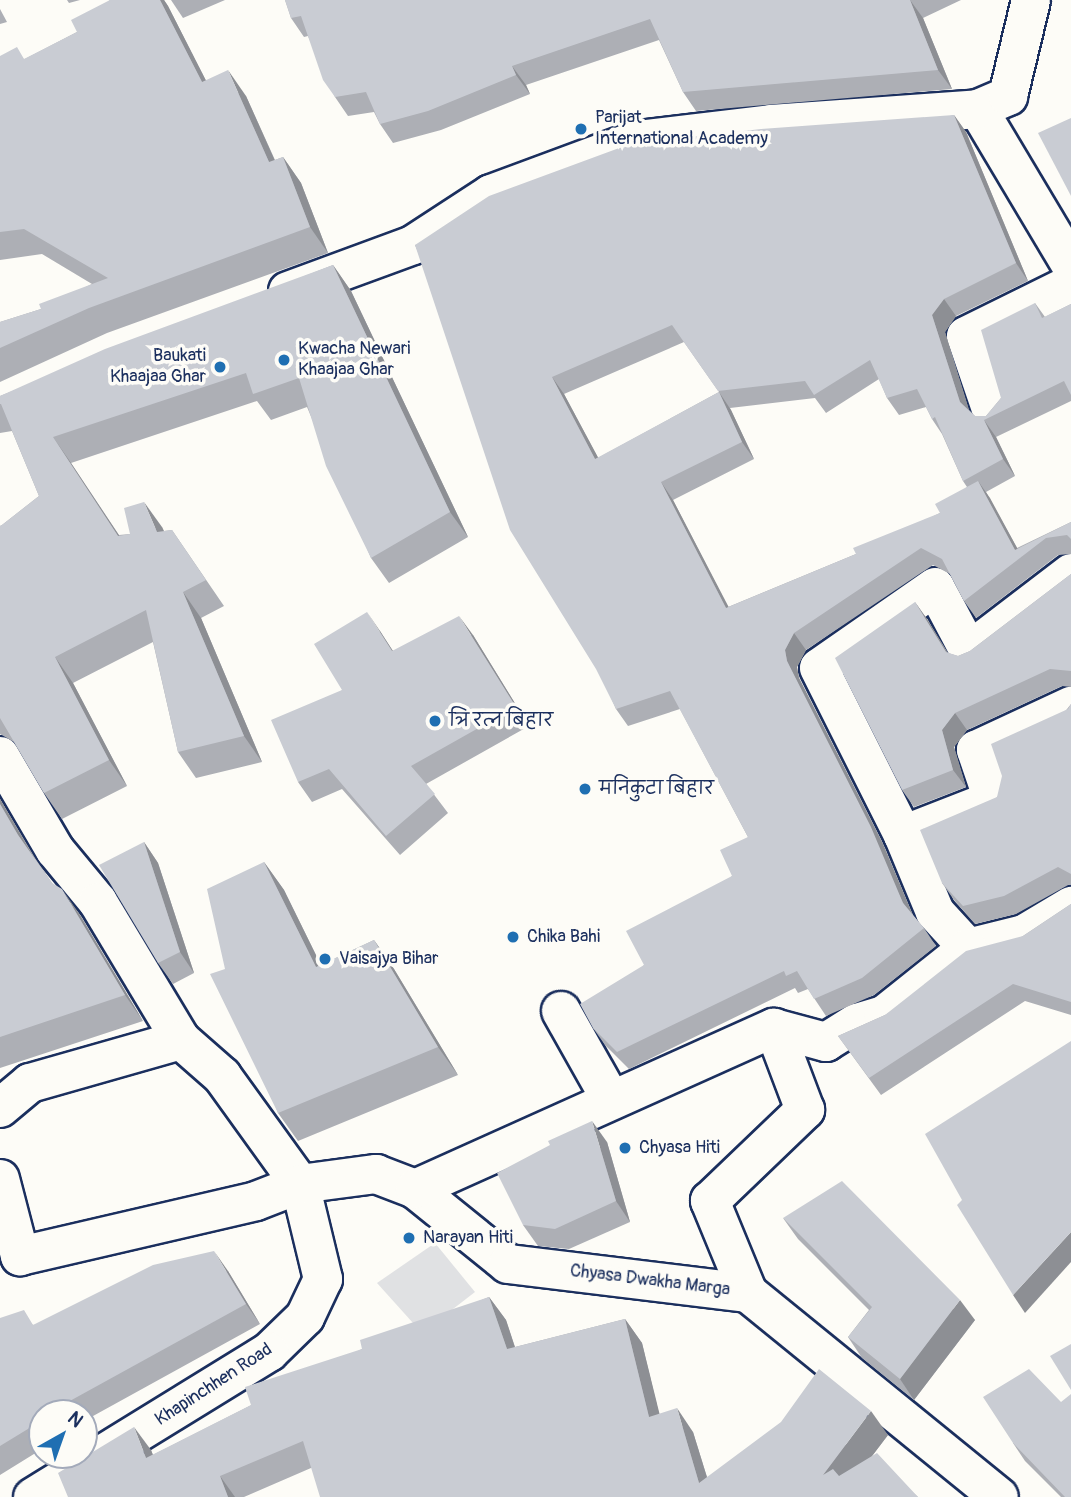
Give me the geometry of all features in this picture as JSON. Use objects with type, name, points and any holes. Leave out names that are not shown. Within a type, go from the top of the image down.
[{"type":"street","points":[[257,302],[413,245],[491,194],[637,140],[771,124],[978,109],[1008,96],[1031,0]]},
{"type":"street","points":[[978,109],[1071,265]]},
{"type":"street","points":[[992,412],[961,327],[1071,284]]},
{"type":"street","points":[[968,948],[935,912],[903,835],[818,668],[935,587],[969,651],[1071,573]]},
{"type":"street","points":[[903,835],[993,800],[976,750],[1071,706]]},
{"type":"street","points":[[0,756],[55,850],[98,902],[181,1040],[222,1076],[300,1184]]},
{"type":"street","points":[[415,1189],[611,1098],[774,1028],[826,1042],[857,1023],[884,1015],[968,948],[1024,934],[1071,906]]},
{"type":"street","points":[[561,1011],[611,1098]]},
{"type":"street","points":[[748,1293],[710,1201],[805,1110],[774,1028]]},
{"type":"street","points":[[0,1108],[30,1083],[181,1040]]},
{"type":"street","name":"Chyasa Dwakha Marga","points":[[0,1179],[20,1256],[256,1201],[300,1184],[376,1174],[415,1189],[508,1264],[748,1293],[999,1497]]},
{"type":"street","name":"Khapinchhen Road","points":[[33,1497],[270,1353],[305,1317],[323,1279],[300,1184]]},
{"type":"shaded area","points":[[435,1243],[475,1292],[422,1333],[377,1283]]},
{"type":"building","points":[[110,0],[160,0],[202,82],[228,70],[269,162],[283,157],[310,227],[89,308],[0,348],[0,322],[41,309],[39,304],[108,278],[24,229],[0,232],[0,56],[17,47],[24,59],[77,32],[71,20]]},
{"type":"building","points":[[285,0],[910,0],[938,70],[683,92],[650,19],[512,66],[516,75],[428,111],[380,124],[366,92],[335,97],[323,80],[301,16],[291,18]]},
{"type":"building","points":[[954,115],[1016,263],[944,299],[932,315],[960,402],[975,416],[986,416],[1001,398],[981,330],[1035,303],[1042,318],[1071,304],[1071,395],[1064,381],[984,420],[1003,459],[963,481],[935,417],[932,419],[917,389],[887,398],[870,360],[814,395],[805,381],[718,391],[672,325],[552,377],[595,459],[719,392],[742,442],[661,482],[726,608],[856,554],[853,548],[940,513],[935,504],[978,481],[1015,550],[1071,522],[1071,539],[1067,535],[1046,538],[964,601],[942,559],[921,548],[794,633],[785,650],[787,661],[871,827],[903,903],[924,928],[862,978],[814,999],[797,971],[786,976],[784,971],[617,1052],[593,1028],[580,1004],[644,965],[626,931],[732,876],[720,850],[748,837],[670,691],[616,709],[596,669],[510,530],[415,245],[489,196],[630,144],[761,129]]},
{"type":"building","points":[[1071,118],[1071,196],[1038,133]]},
{"type":"building","points":[[333,265],[450,512],[371,558],[326,466],[299,378],[253,394],[246,373],[53,437],[118,536],[130,534],[124,508],[144,502],[157,532],[172,530],[206,580],[183,592],[244,736],[178,752],[146,610],[55,657],[109,760],[44,793],[0,718],[0,526],[39,496],[0,404],[0,396],[105,349]]},
{"type":"building","points":[[1071,574],[1071,671],[1050,669],[955,713],[942,730],[953,770],[902,790],[835,658],[915,602],[946,652],[958,656],[970,651]]},
{"type":"building","points":[[367,612],[392,651],[459,616],[516,707],[411,766],[435,794],[386,836],[329,769],[298,782],[271,720],[342,690],[314,644]]},
{"type":"building","points":[[1071,704],[1071,874],[1058,867],[1004,896],[963,906],[942,883],[920,830],[997,797],[1002,776],[991,744],[1068,709]]},
{"type":"building","points":[[0,804],[52,883],[62,889],[125,995],[0,1037]]},
{"type":"building","points":[[144,842],[180,952],[158,963],[99,865]]},
{"type":"building","points":[[264,862],[316,967],[374,940],[438,1047],[278,1113],[210,974],[225,969],[207,889]]},
{"type":"building","points":[[1071,904],[1071,1002],[1013,984],[869,1078],[838,1036],[885,1015],[966,951],[1023,936]]},
{"type":"building","points":[[1071,1041],[1071,1232],[1013,1295],[957,1205],[962,1200],[925,1134]]},
{"type":"building","points":[[592,1121],[616,1201],[555,1229],[523,1225],[497,1173],[550,1145],[548,1141]]},
{"type":"building","points":[[842,1181],[960,1300],[900,1379],[848,1337],[872,1307],[783,1218]]},
{"type":"building","points":[[214,1251],[246,1304],[73,1399],[28,1399],[28,1429],[0,1446],[0,1318],[24,1310],[33,1325],[153,1265]]},
{"type":"building","points":[[489,1297],[507,1349],[625,1319],[649,1417],[677,1408],[699,1483],[781,1422],[819,1369],[871,1411],[823,1475],[833,1469],[839,1476],[877,1453],[918,1497],[320,1497],[303,1441],[220,1476],[228,1497],[68,1497],[58,1473],[65,1469],[98,1469],[98,1449],[134,1427],[146,1458],[251,1405],[245,1387],[362,1349],[360,1340]]},
{"type":"building","points":[[1071,1344],[1071,1390],[1050,1356]]},
{"type":"building","points":[[1029,1369],[1061,1402],[1071,1394],[1071,1497],[1065,1497],[1013,1443],[983,1397]]},
{"type":"place","name":"Parijat International Academy","points":[[581,129]]},
{"type":"place","name":"Kwacha Newari Khaajaa Ghar","points":[[284,360]]},
{"type":"place","name":"Baukati Khaajaa Ghar","points":[[220,367]]},
{"type":"place","name":"त्रि रत्न बिहार","points":[[435,721]]},
{"type":"place","name":"मनिकुटा बिहार","points":[[585,789]]},
{"type":"place","name":"Chika Bahi","points":[[513,937]]},
{"type":"place","name":"Vaisajya Bihar","points":[[325,959]]},
{"type":"place","name":"Chyasa Hiti","points":[[625,1148]]},
{"type":"place","name":"Narayan Hiti","points":[[409,1238]]}]
